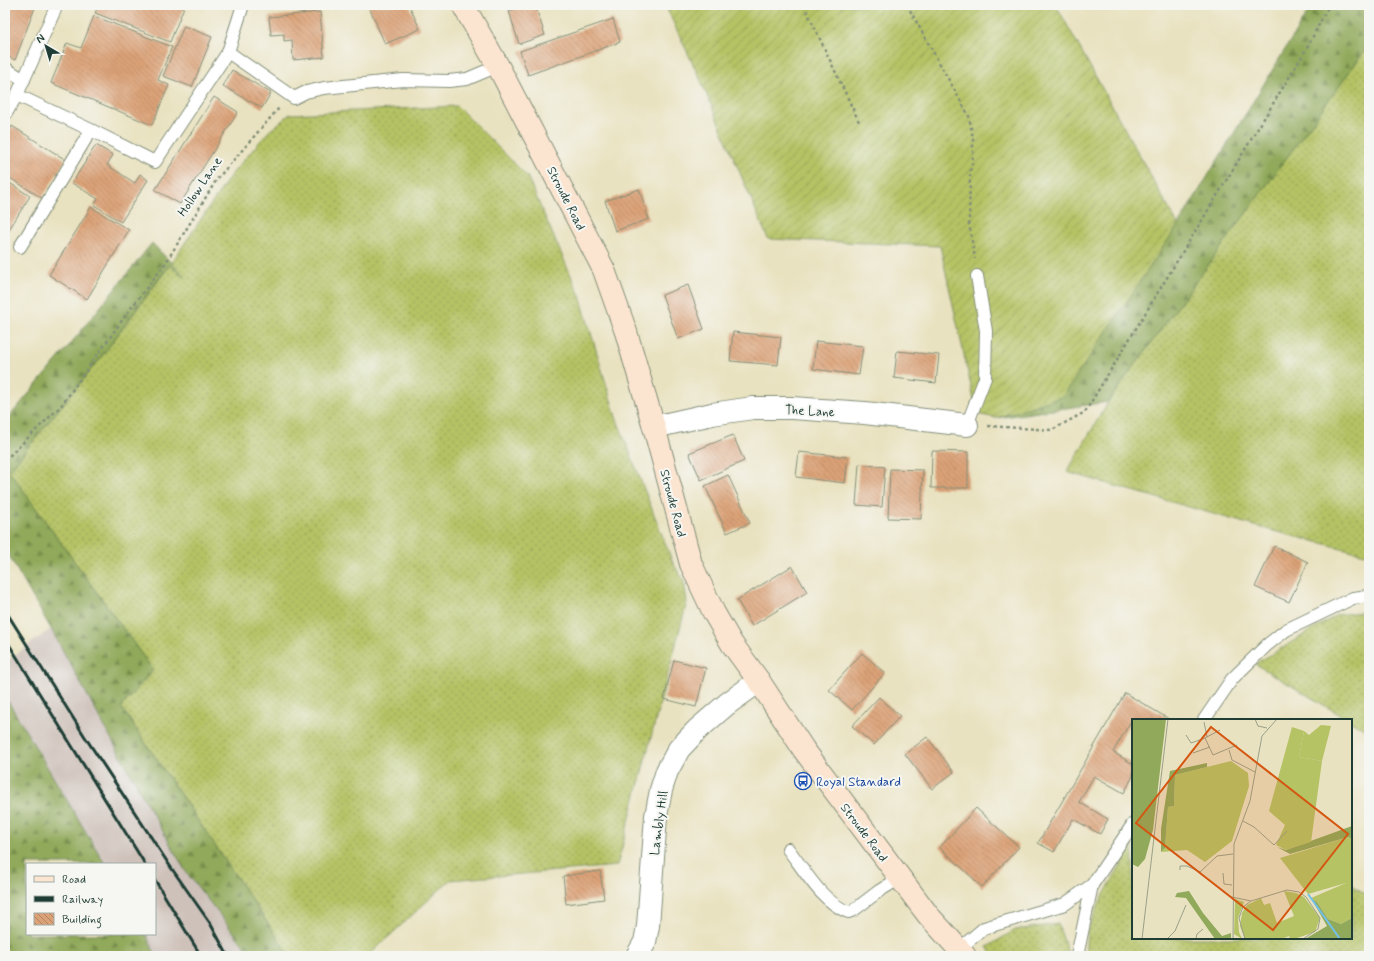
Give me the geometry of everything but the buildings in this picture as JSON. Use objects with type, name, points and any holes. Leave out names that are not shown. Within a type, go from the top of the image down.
[{"type":"street","name":"Stroude Road","points":[[463,5],[498,66],[604,270],[626,332],[654,427],[691,564],[717,620],[804,750],[928,915],[962,952]]},
{"type":"street","name":"The Lane","points":[[654,427],[712,414],[753,408],[792,408],[865,413],[967,425]]},
{"type":"street","name":"Lambly Hill","points":[[637,956],[645,942],[656,816],[661,790],[667,771],[679,749],[697,730],[727,704],[759,681]]},
{"type":"lane","points":[[5,115],[17,96],[57,5]]},
{"type":"lane","points":[[17,96],[91,130],[155,162],[228,52],[242,5]]},
{"type":"lane","points":[[228,52],[294,98],[306,92],[324,88],[403,80],[449,81],[467,79],[498,66]]},
{"type":"lane","points":[[5,68],[24,80]]},
{"type":"lane","points":[[20,248],[91,130]]},
{"type":"lane","points":[[967,425],[985,378],[986,331],[977,276]]},
{"type":"lane","points":[[1205,719],[1232,679],[1267,645],[1286,630],[1353,598],[1369,596]]},
{"type":"lane","points":[[962,952],[984,928],[1065,904],[1092,885],[1132,825]]},
{"type":"lane","points":[[788,849],[824,896],[840,909],[848,912],[854,910],[879,891],[900,878]]},
{"type":"lane","points":[[1076,956],[1092,885]]},
{"type":"path","points":[[804,5],[860,124]]},
{"type":"path","points":[[907,5],[969,116],[973,139],[970,174],[969,224],[977,276]]},
{"type":"path","points":[[967,425],[1052,430],[1085,412],[1307,48],[1327,8],[1331,5]]},
{"type":"path","name":"Hollow Lane","points":[[5,460],[61,406],[128,312],[165,264],[217,179],[270,117],[294,98]]},
{"type":"shaded area","points":[[51,629],[186,872],[252,956],[156,956],[146,935],[156,935],[156,863],[104,863],[5,696],[5,662]]},
{"type":"green space","points":[[665,5],[1056,5],[1178,225],[1063,396],[996,418],[977,414],[940,246],[768,239],[701,81]]},
{"type":"green space","points":[[1312,5],[1369,5],[1369,45],[1108,402],[996,418],[1063,396],[1178,225]]},
{"type":"green space","points":[[1369,45],[1369,555],[1262,528],[1067,472],[1108,402]]},
{"type":"green space","points":[[457,106],[527,176],[580,296],[616,417],[673,563],[684,581],[687,602],[617,866],[450,880],[368,956],[290,956],[121,707],[153,670],[9,471],[102,356],[170,265],[231,175],[268,132],[290,114]]},
{"type":"green space","points":[[152,243],[186,278],[169,265],[102,356],[9,471],[153,670],[121,707],[290,956],[252,956],[186,872],[5,549],[5,422]]},
{"type":"green space","points":[[1369,611],[1369,732],[1352,722],[1352,719],[1347,719],[1255,664],[1337,615]]},
{"type":"green space","points":[[5,696],[104,863],[26,863],[26,935],[146,935],[156,956],[5,956]]},
{"type":"green space","points":[[1132,845],[1132,939],[1352,939],[1352,886],[1366,894],[1369,890],[1369,956],[1085,956],[1087,931],[1098,905]]},
{"type":"green space","points":[[1058,924],[1069,956],[993,956],[987,947],[1015,930]]},
{"type":"railway","points":[[5,610],[87,740],[172,869],[210,923],[228,956]]},
{"type":"railway","points":[[5,638],[144,863]]},
{"type":"railway","points":[[156,882],[201,956]]},
{"type":"place","name":"Royal Standard","points":[[803,781]]}]
